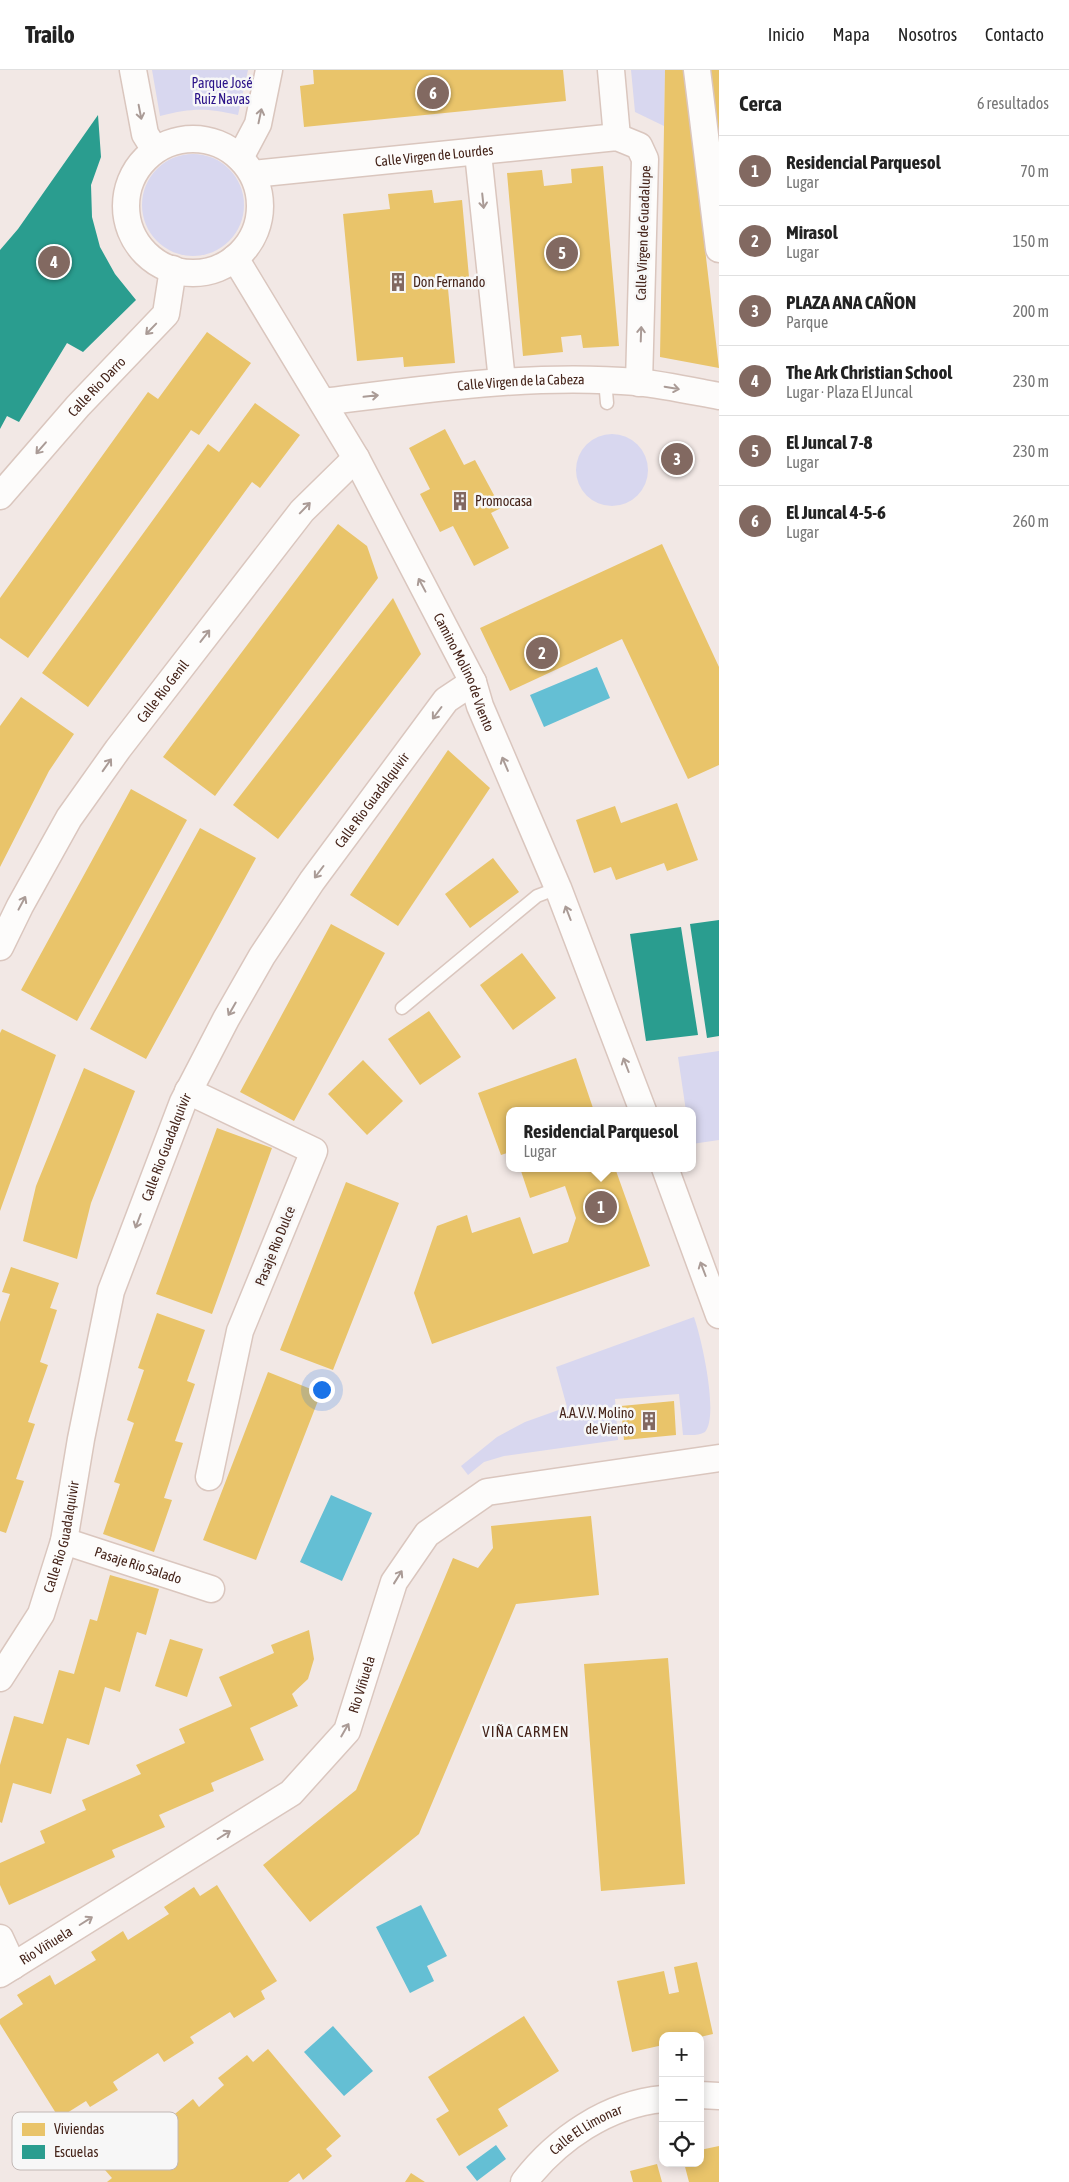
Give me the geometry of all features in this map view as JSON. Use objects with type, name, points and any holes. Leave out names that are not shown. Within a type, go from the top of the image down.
[{"type":"street","points":[[133,70],[145,134],[155,150]]},
{"type":"street","points":[[246,166],[258,124],[269,70]]},
{"type":"street","points":[[611,70],[617,137]]},
{"type":"street","points":[[697,70],[719,249]]},
{"type":"street","name":"Calle Virgen de Lourdes","points":[[246,166],[478,152],[617,137]]},
{"type":"street","name":"Calle Virgen de Guadalupe","points":[[617,137],[639,146],[646,159],[639,383]]},
{"type":"street","points":[[199,138],[222,145],[246,166],[260,196],[259,219],[251,241],[235,258],[216,269],[194,273],[173,269],[154,260],[139,245],[129,226],[126,205],[130,184],[140,165],[155,150],[176,141],[199,138]]},
{"type":"street","points":[[478,152],[502,381]]},
{"type":"street","name":"Camino Molino de Viento","points":[[235,258],[356,458],[473,682],[480,706],[558,888],[641,1107]]},
{"type":"street","name":"Calle Rio Darro","points":[[0,496],[78,406],[166,314],[173,269]]},
{"type":"street","name":"Calle Virgen de la Cabeza","points":[[323,402],[502,381],[606,392],[639,383],[719,396]]},
{"type":"street","name":"Calle Rio Genil","points":[[0,947],[20,906],[70,818],[118,748],[302,511],[356,458]]},
{"type":"street","name":"Calle Rio Guadalquivir","points":[[0,1678],[41,1614],[64,1541],[81,1439],[111,1291],[188,1091],[262,956],[312,881],[446,700],[473,682]]},
{"type":"street","name":"Pasaje Rio Dulce","points":[[188,1091],[314,1151],[240,1331],[209,1478]]},
{"type":"street","points":[[666,1172],[719,1315]]},
{"type":"street","name":"Rio Viñuela","points":[[6,1970],[291,1793],[347,1731],[394,1582],[427,1534],[487,1492],[719,1458]]},
{"type":"street","name":"Pasaje Rio Salado","points":[[64,1541],[211,1589]]},
{"type":"street","points":[[0,1938],[6,1970]]},
{"type":"street","points":[[704,2095],[719,2096]]},
{"type":"street","name":"Calle El Limonar","points":[[524,2182],[572,2135],[612,2110],[659,2100]]},
{"type":"lane","points":[[402,1008],[537,896],[558,888]]},
{"type":"green space","name":"Parque José Ruiz Navas","points":[[152,70],[248,70],[238,115],[199,110],[181,111],[160,116]]},
{"type":"green space","points":[[631,70],[665,70],[664,126],[635,112]]},
{"type":"green space","points":[[193,154],[213,158],[229,169],[240,185],[244,205],[240,225],[229,241],[213,252],[193,256],[173,252],[157,241],[146,225],[142,205],[146,185],[157,169],[173,158]]},
{"type":"green space","points":[[612,434],[632,440],[642,450],[648,470],[642,490],[632,500],[612,506],[592,500],[582,490],[576,470],[582,450],[592,440]]},
{"type":"green space","points":[[719,1051],[719,1140],[696,1143],[696,1107],[685,1107],[678,1057]]},
{"type":"green space","points":[[694,1317],[705,1359],[710,1395],[709,1423],[705,1432],[697,1435],[683,1435],[679,1394],[615,1399],[618,1440],[504,1456],[484,1462],[468,1475],[461,1466],[497,1437],[525,1422],[567,1407],[556,1367]]},
{"type":"water","points":[[597,667],[610,698],[544,727],[530,695]]},
{"type":"water","points":[[331,1495],[372,1513],[342,1581],[300,1562]]},
{"type":"water","points":[[421,1905],[447,1956],[427,1966],[434,1981],[410,1993],[376,1927]]},
{"type":"water","points":[[333,2026],[373,2071],[344,2096],[304,2052]]},
{"type":"water","points":[[496,2145],[506,2159],[477,2181],[466,2167]]},
{"type":"building: Viviendas","points":[[313,70],[563,70],[566,101],[304,127],[300,86],[314,84]]},
{"type":"building: Viviendas","points":[[665,70],[684,70],[719,368],[660,357]]},
{"type":"building: Viviendas","points":[[710,70],[719,70],[719,131],[718,131]]},
{"type":"building: Viviendas","points":[[603,166],[619,346],[583,348],[581,335],[561,337],[563,352],[523,356],[507,173],[542,170],[544,186],[572,183],[571,169]]},
{"type":"building: Viviendas","name":"Don Fernando","points":[[432,190],[434,203],[462,200],[469,277],[447,278],[455,363],[404,367],[403,357],[357,361],[343,214],[390,209],[388,194]]},
{"type":"building: Viviendas","points":[[207,332],[251,363],[199,435],[191,430],[28,658],[0,638],[0,598],[148,392],[158,399]]},
{"type":"building: Viviendas","points":[[255,403],[300,435],[260,488],[252,482],[88,707],[42,673],[208,444],[219,452]]},
{"type":"building: Viviendas","name":"Promocasa","points":[[445,429],[464,465],[475,460],[501,508],[491,513],[509,548],[474,566],[453,526],[440,532],[420,494],[430,489],[409,448]]},
{"type":"building: Viviendas","points":[[338,524],[367,546],[378,578],[215,796],[163,757]]},
{"type":"building: Viviendas","points":[[662,544],[719,667],[719,765],[688,779],[622,639],[510,691],[480,628]]},
{"type":"building: Viviendas","points":[[393,598],[421,654],[278,839],[233,805]]},
{"type":"building: Viviendas","points":[[21,697],[74,734],[49,771],[0,867],[0,726]]},
{"type":"building: Viviendas","points":[[448,750],[490,788],[398,926],[350,895]]},
{"type":"building: Viviendas","points":[[131,789],[187,820],[77,1021],[21,990]]},
{"type":"building: Viviendas","points":[[677,803],[698,860],[667,871],[664,863],[616,880],[611,867],[594,873],[576,820],[615,806],[621,823]]},
{"type":"building: Viviendas","points":[[200,828],[256,858],[146,1059],[90,1029]]},
{"type":"building: Viviendas","points":[[493,858],[519,892],[470,928],[445,894]]},
{"type":"building: Viviendas","points":[[331,924],[385,953],[294,1121],[240,1092]]},
{"type":"building: Viviendas","points":[[522,953],[556,998],[513,1030],[480,985]]},
{"type":"building: Viviendas","points":[[429,1011],[461,1057],[420,1085],[388,1039]]},
{"type":"building: Viviendas","points":[[2,1029],[56,1055],[0,1211],[0,1033]]},
{"type":"building: Viviendas","points":[[576,1058],[593,1107],[506,1107],[506,1153],[501,1155],[478,1093]]},
{"type":"building: Viviendas","points":[[363,1060],[403,1101],[367,1135],[328,1094]]},
{"type":"building: Viviendas","points":[[84,1068],[135,1091],[91,1203],[77,1259],[23,1241],[36,1186]]},
{"type":"building: Viviendas","points":[[217,1128],[272,1148],[212,1314],[156,1294]]},
{"type":"building: Viviendas","points":[[521,1172],[616,1172],[650,1266],[432,1344],[414,1293],[437,1226],[467,1215],[472,1233],[520,1217],[533,1254],[568,1242],[576,1218],[565,1186],[530,1198]]},
{"type":"building: Viviendas","points":[[346,1182],[399,1203],[333,1370],[280,1350]]},
{"type":"building: Viviendas","points":[[11,1267],[59,1283],[50,1308],[57,1310],[40,1362],[48,1365],[28,1422],[35,1424],[16,1479],[24,1481],[6,1533],[0,1531],[0,1322],[10,1294],[2,1292]]},
{"type":"building: Viviendas","points":[[157,1313],[205,1330],[187,1381],[195,1384],[175,1441],[183,1443],[164,1498],[172,1500],[154,1552],[103,1534],[120,1484],[114,1482],[134,1423],[127,1420],[144,1370],[138,1368]]},
{"type":"building: Viviendas","points":[[268,1372],[321,1393],[256,1560],[203,1540]]},
{"type":"building: Viviendas","name":"A.A.V.V. Molino de Viento","points":[[674,1401],[676,1435],[624,1440],[621,1406]]},
{"type":"building: Viviendas","points":[[591,1516],[599,1595],[516,1604],[419,1834],[310,1922],[263,1865],[356,1790],[453,1558],[478,1568],[493,1548],[491,1526]]},
{"type":"building: Viviendas","points":[[110,1575],[159,1589],[146,1635],[137,1632],[120,1692],[105,1687],[89,1745],[67,1738],[51,1794],[13,1783],[2,1823],[0,1822],[0,1765],[14,1716],[43,1724],[59,1670],[74,1674],[90,1619],[97,1621]]},
{"type":"building: Viviendas","points":[[309,1630],[314,1659],[308,1679],[292,1694],[298,1706],[250,1728],[264,1760],[211,1783],[214,1791],[159,1815],[165,1827],[112,1850],[115,1857],[9,1905],[0,1885],[0,1863],[45,1843],[40,1831],[86,1810],[82,1800],[141,1774],[136,1765],[185,1743],[179,1729],[232,1706],[219,1677],[274,1653],[271,1645]]},
{"type":"building: Viviendas","points":[[170,1639],[203,1649],[187,1697],[155,1686]]},
{"type":"building: Viviendas","points":[[668,1658],[685,1884],[601,1891],[584,1664]]},
{"type":"building: Viviendas","points":[[217,1885],[277,1981],[261,1991],[265,1999],[234,2018],[230,2012],[190,2037],[194,2043],[164,2062],[158,2053],[113,2082],[118,2090],[90,2107],[86,2101],[69,2112],[55,2112],[0,2024],[0,2019],[23,2004],[17,1995],[50,1975],[55,1985],[96,1960],[91,1952],[123,1931],[128,1940],[169,1914],[164,1907],[194,1887],[200,1896]]},
{"type":"building: Viviendas","points":[[697,1962],[713,2034],[704,2036],[704,2032],[659,2032],[659,2046],[632,2052],[617,1981],[664,1971],[669,1994],[679,1992],[674,1967]]},
{"type":"building: Viviendas","points":[[524,2016],[559,2071],[498,2109],[508,2126],[459,2156],[436,2119],[449,2111],[428,2077]]},
{"type":"building: Viviendas","points":[[268,2049],[341,2136],[326,2149],[332,2156],[303,2180],[299,2173],[288,2182],[107,2182],[112,2178],[105,2170],[178,2170],[177,2112],[193,2099],[199,2107],[224,2085],[218,2078],[247,2055],[253,2062]]},
{"type":"building: Viviendas","points":[[719,2146],[719,2182],[689,2182],[685,2167],[704,2167],[704,2149]]},
{"type":"building: Viviendas","points":[[657,2164],[662,2182],[633,2182],[630,2171]]},
{"type":"building: Viviendas","points":[[411,2173],[425,2182],[405,2182]]},
{"type":"building: Escuelas","points":[[98,115],[101,157],[91,185],[92,217],[100,247],[115,274],[136,300],[83,352],[67,343],[19,422],[7,416],[0,429],[0,250],[18,229]]},
{"type":"building: Escuelas","points":[[719,920],[719,1036],[707,1038],[690,924]]},
{"type":"building: Escuelas","points":[[681,927],[698,1035],[646,1041],[630,934]]},
{"type":"place","name":"El Juncal 4-5-6","points":[[433,93]]},
{"type":"place","name":"El Juncal 7-8","points":[[562,253]]},
{"type":"place","name":"The Ark Christian School","points":[[54,262]]},
{"type":"place","name":"Don Fernando","points":[[398,282]]},
{"type":"place","name":"PLAZA ANA CAÑON","points":[[677,459]]},
{"type":"place","name":"Promocasa","points":[[460,501]]},
{"type":"place","name":"Mirasol","points":[[542,653]]},
{"type":"place","name":"Residencial Parquesol","points":[[601,1207]]},
{"type":"place","name":"A.A.V.V. Molino de Viento","points":[[649,1421]]},
{"type":"district","name":"VIÑA CARMEN","points":[[526,1732]]}]
